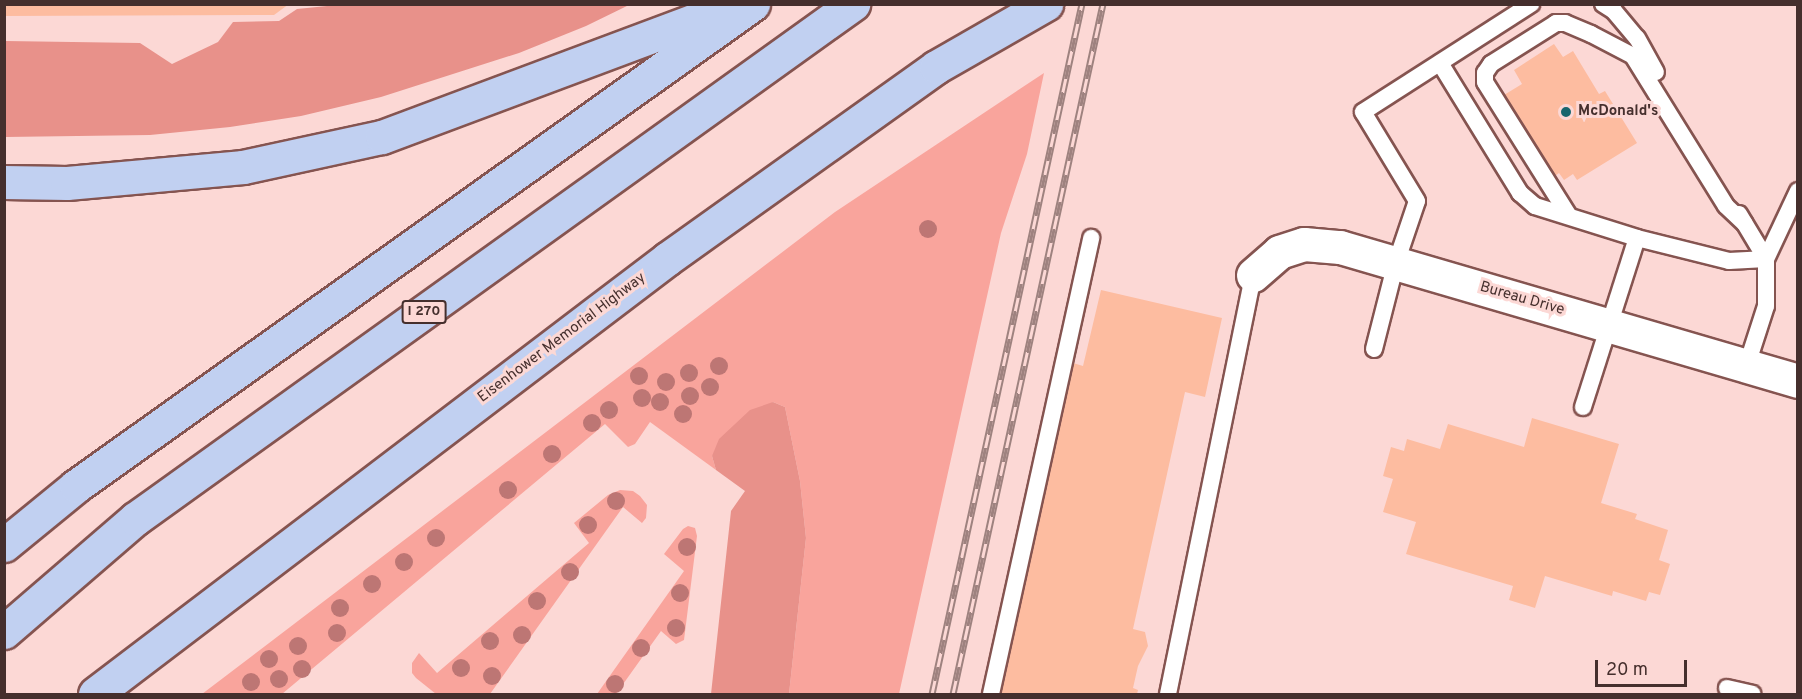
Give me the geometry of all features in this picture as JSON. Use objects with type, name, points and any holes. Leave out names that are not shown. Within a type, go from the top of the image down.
[{"type":"highway","points":[[4,182],[67,183],[243,167],[382,137],[736,4]]},
{"type":"highway","points":[[4,545],[76,486],[753,4]]},
{"type":"highway","name":"I 270","points":[[4,632],[135,519],[853,4]]},
{"type":"highway","name":"Eisenhower Memorial Highway","points":[[95,694],[667,259],[936,68],[1046,4]]},
{"type":"street","name":"Bureau Drive","points":[[1253,275],[1279,252],[1304,244],[1340,247],[1797,381]]},
{"type":"lane","points":[[1374,349],[1396,263],[1417,201],[1363,112],[1531,4]]},
{"type":"lane","points":[[1603,4],[1614,11],[1637,38],[1766,260]]},
{"type":"lane","points":[[1569,216],[1485,82],[1485,74],[1491,64],[1556,23],[1565,23],[1591,34],[1633,56],[1726,206],[1744,223]]},
{"type":"lane","points":[[1440,63],[1520,193],[1535,206],[1637,238],[1729,261],[1766,260]]},
{"type":"lane","points":[[1747,365],[1766,306],[1766,260],[1797,191]]},
{"type":"lane","points":[[991,694],[1091,238]]},
{"type":"lane","points":[[1583,407],[1637,238]]},
{"type":"lane","points":[[1168,694],[1253,275]]},
{"type":"lane","points":[[1727,688],[1752,694]]},
{"type":"shaded area","points":[[347,4],[629,5],[586,26],[519,53],[381,97],[301,116],[230,127],[150,135],[5,137],[5,41],[140,43],[172,64],[218,42],[233,22],[279,21],[297,9]]},
{"type":"shaded area","points":[[1044,73],[1027,154],[1001,233],[899,694],[789,694],[806,538],[800,481],[785,407],[773,402],[712,456],[716,470],[650,422],[635,444],[628,447],[605,424],[282,694],[202,694],[835,212]]},
{"type":"shaded area","points":[[773,402],[785,407],[800,481],[806,538],[789,694],[711,694],[731,511],[745,491],[716,470],[712,456],[719,439],[750,410]]},
{"type":"shaded area","points":[[620,490],[633,491],[640,496],[647,505],[646,518],[642,523],[623,507],[490,694],[436,694],[416,678],[412,673],[412,663],[419,653],[437,673],[589,543],[574,523],[608,495]]},
{"type":"shaded area","points":[[688,526],[695,528],[697,536],[684,640],[676,644],[661,631],[616,694],[597,694],[684,571],[664,554],[683,529]]},
{"type":"building","points":[[4,4],[289,4],[274,15],[4,16]]},
{"type":"building","name":"McDonald's","points":[[1554,44],[1563,57],[1573,51],[1599,94],[1605,91],[1637,143],[1577,180],[1573,174],[1564,180],[1559,173],[1552,178],[1512,113],[1514,111],[1504,95],[1522,84],[1514,70]]},
{"type":"building","points":[[1101,290],[1222,318],[1205,397],[1185,392],[1133,629],[1145,632],[1148,646],[1138,666],[1133,688],[1138,690],[1137,694],[999,694],[1073,363],[1083,366]]},
{"type":"building","points":[[1532,418],[1619,444],[1601,503],[1637,514],[1635,519],[1668,530],[1659,560],[1670,564],[1660,595],[1649,592],[1646,601],[1613,591],[1612,596],[1545,576],[1535,608],[1509,600],[1513,586],[1406,554],[1416,522],[1383,512],[1393,479],[1383,476],[1391,447],[1404,451],[1407,439],[1440,449],[1448,424],[1524,447]]},
{"type":"railway","points":[[932,694],[1082,4]]},
{"type":"railway","points":[[953,694],[1103,4]]},
{"type":"place","name":"McDonald's","points":[[1566,112]]}]
